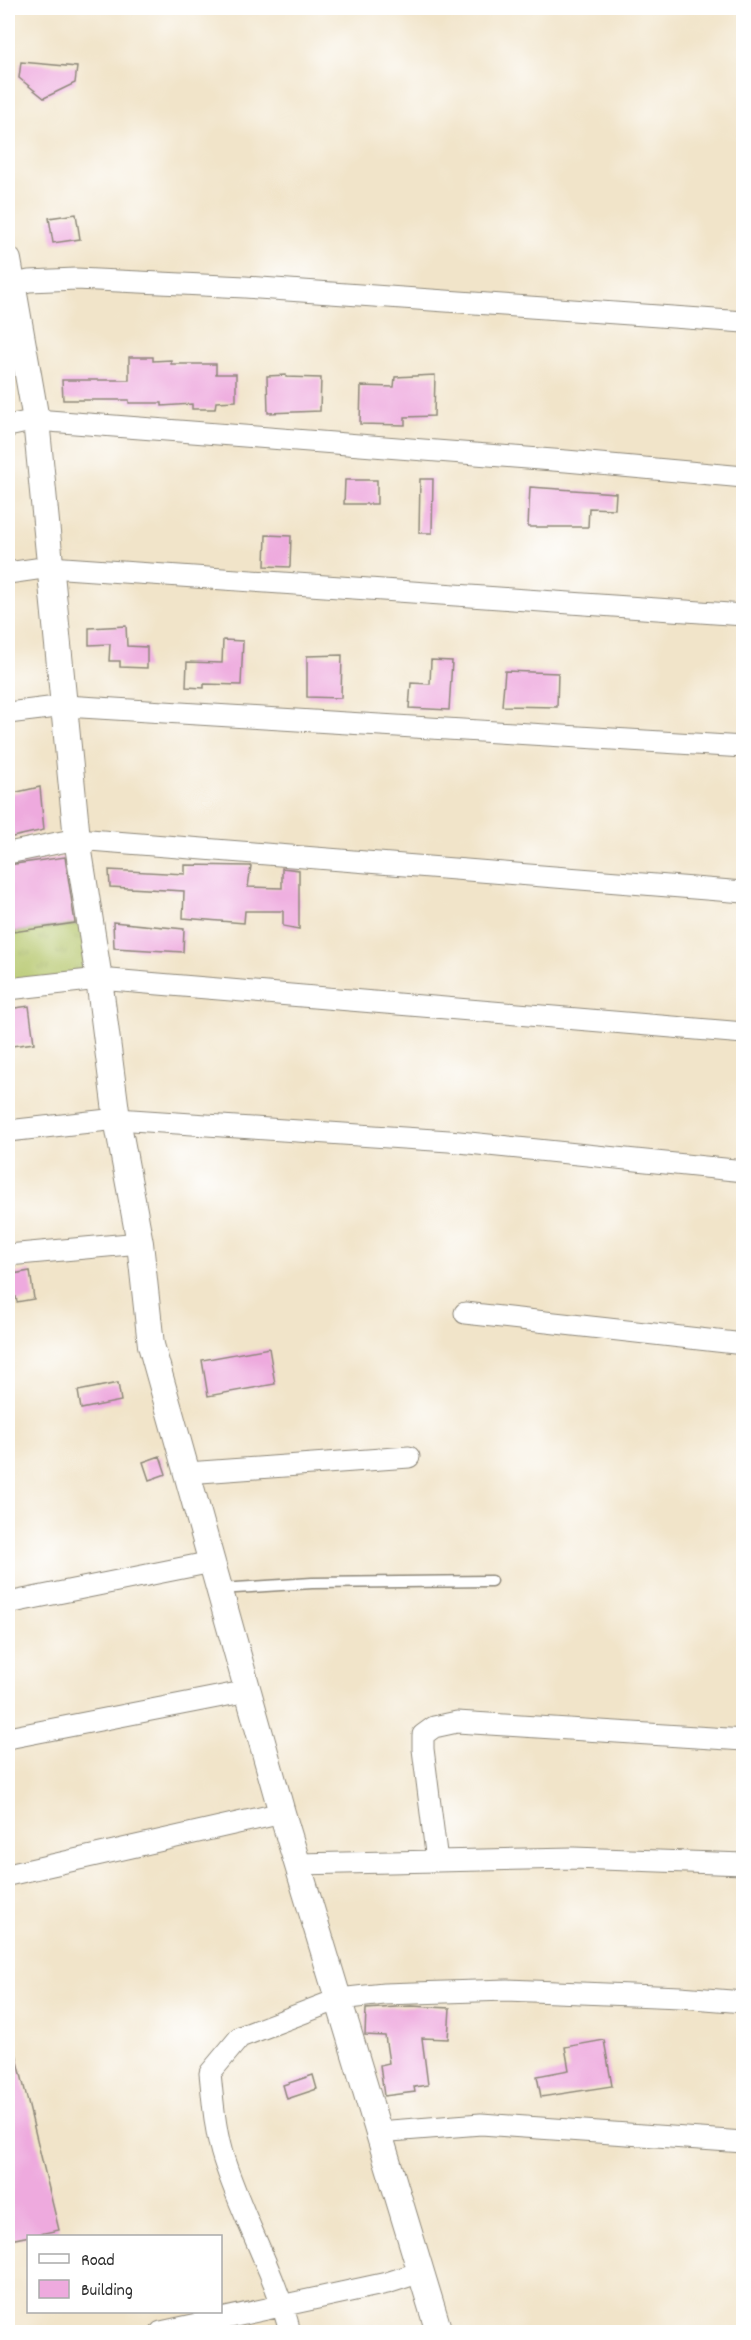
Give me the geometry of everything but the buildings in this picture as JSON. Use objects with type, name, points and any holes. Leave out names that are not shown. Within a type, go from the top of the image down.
[{"type":"street","points":[[439,2332],[282,1813],[151,1345],[140,1243],[117,1119],[99,979],[77,839],[36,420],[10,286],[29,281],[76,279],[245,287],[744,322]]},
{"type":"street","points":[[8,426],[36,420],[744,477]]},
{"type":"street","points":[[8,573],[50,567],[744,615]]},
{"type":"street","points":[[8,713],[65,706],[744,747]]},
{"type":"street","points":[[8,853],[77,839],[744,892]]},
{"type":"street","points":[[8,989],[99,979],[744,1033]]},
{"type":"street","points":[[8,1131],[117,1119],[449,1142],[744,1171]]},
{"type":"street","points":[[8,1255],[140,1243]]},
{"type":"street","points":[[465,1313],[744,1344]]},
{"type":"street","points":[[187,1473],[409,1457]]},
{"type":"street","points":[[8,1603],[212,1562]]},
{"type":"street","points":[[8,1738],[248,1691]]},
{"type":"street","points":[[437,1861],[423,1749],[423,1735],[434,1727],[457,1722],[744,1740]]},
{"type":"street","points":[[8,1875],[282,1813]]},
{"type":"street","points":[[298,1864],[573,1857],[744,1864]]},
{"type":"street","points":[[290,2332],[283,2306],[224,2159],[210,2073],[240,2037],[339,1999],[384,1994],[507,1990],[744,2002]]},
{"type":"street","points":[[378,2132],[481,2124],[744,2142]]},
{"type":"street","points":[[161,2332],[387,2283],[421,2272]]},
{"type":"lane","points":[[220,1589],[312,1582],[491,1581]]},
{"type":"green space","points":[[8,895],[14,932],[88,923],[99,979],[8,989]]}]
